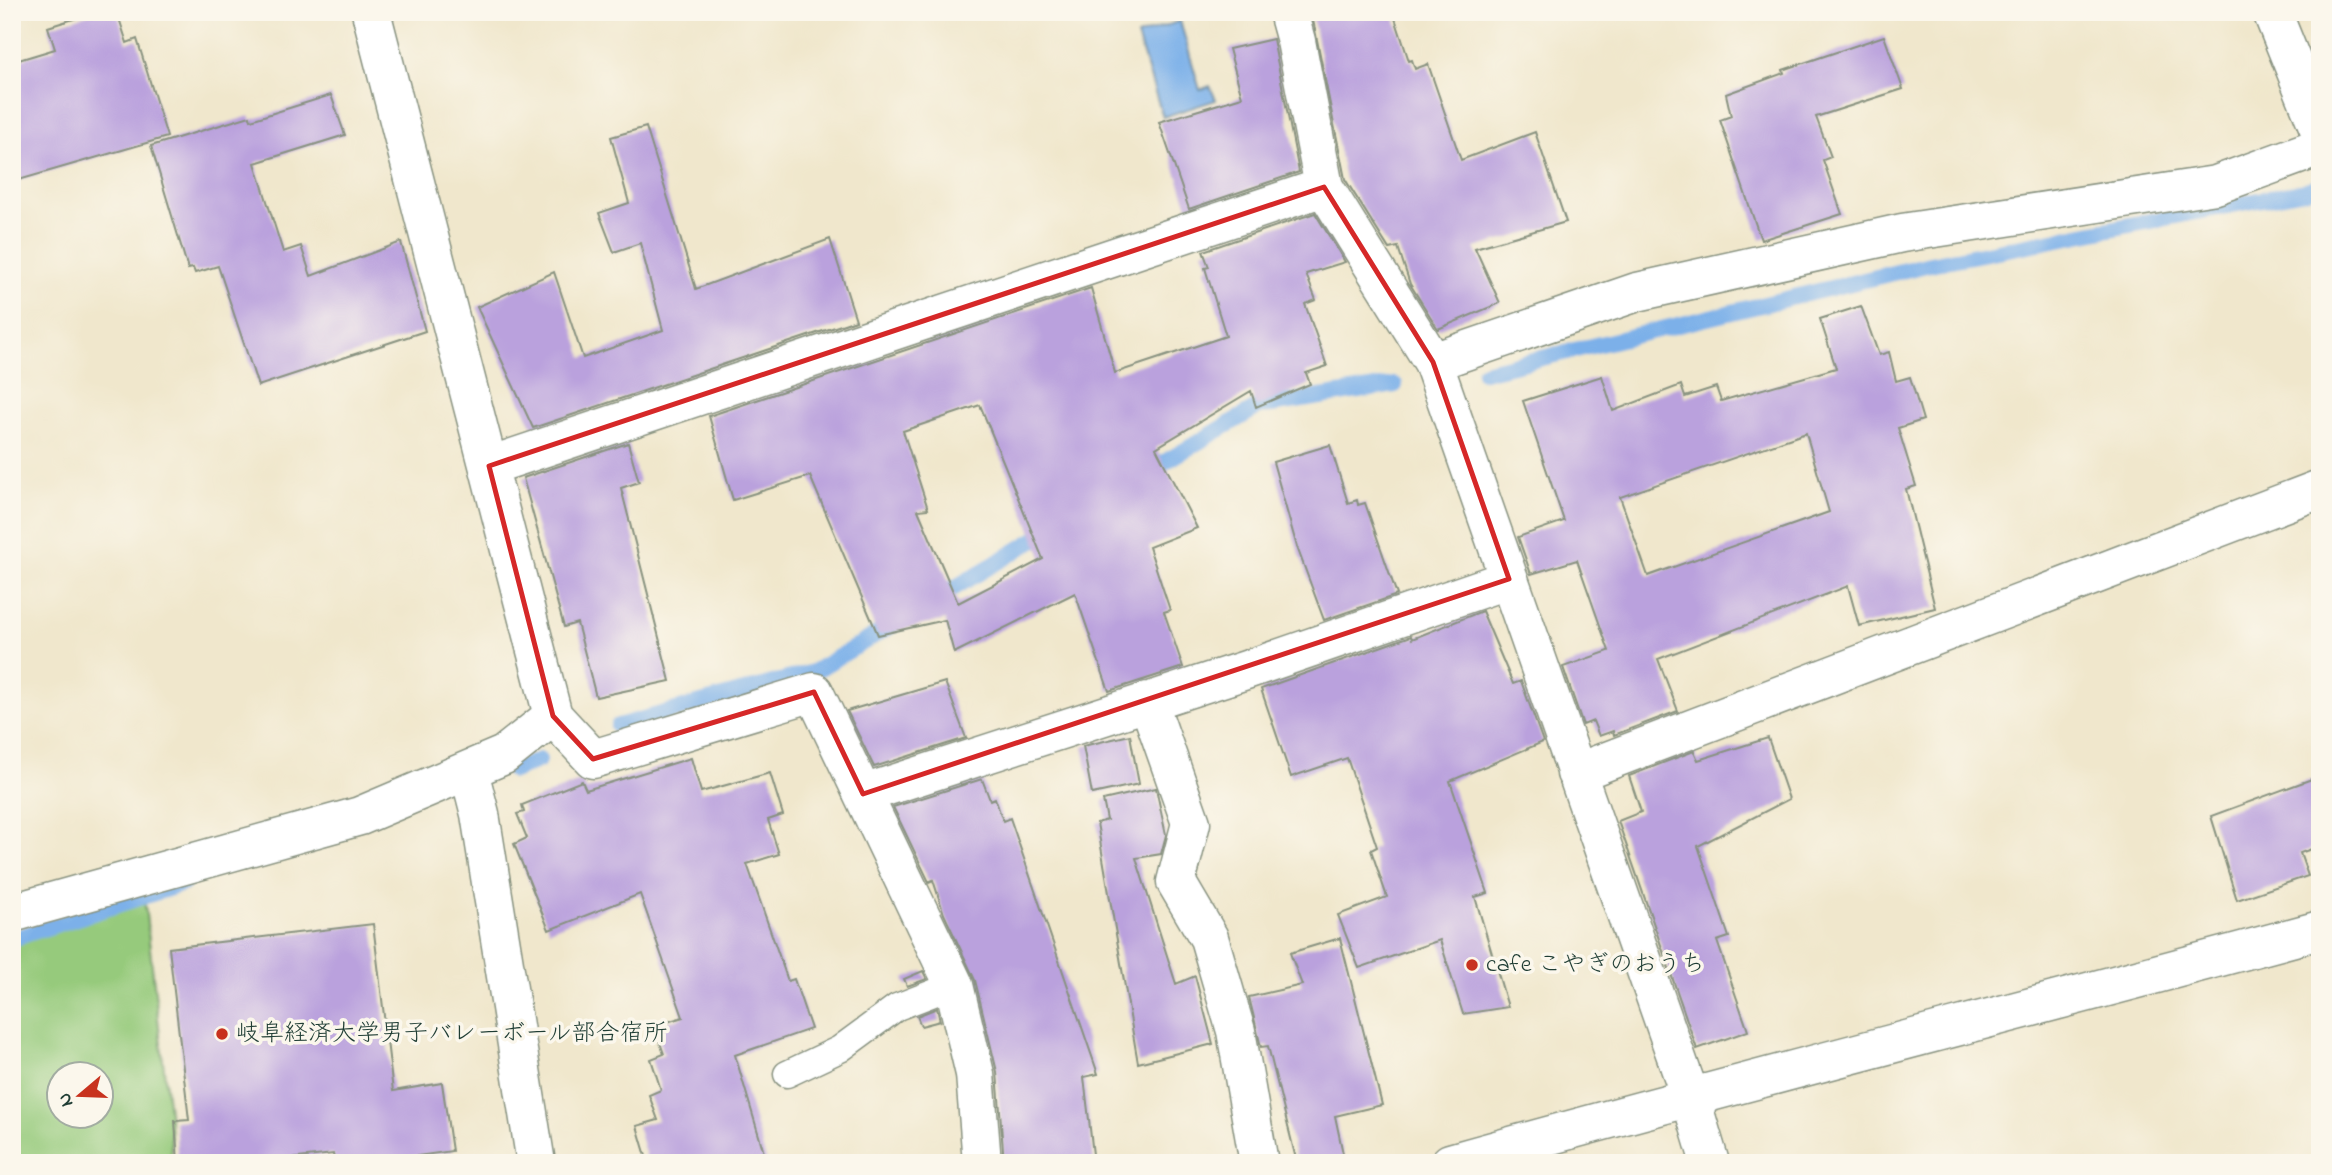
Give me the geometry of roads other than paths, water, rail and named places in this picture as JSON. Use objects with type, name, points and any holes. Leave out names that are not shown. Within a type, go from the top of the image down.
[{"type":"street","points":[[371,12],[553,716],[593,758],[814,692],[954,985],[975,1074],[982,1163]]},
{"type":"street","points":[[1288,12],[1324,187],[1433,362],[1690,1096],[1710,1163]]},
{"type":"street","points":[[2272,12],[2320,131]]},
{"type":"street","points":[[1433,362],[1636,292],[1902,233],[2216,185],[2320,147]]},
{"type":"street","points":[[489,466],[1324,187]]},
{"type":"street","points":[[1576,773],[2320,489]]},
{"type":"street","points":[[863,794],[1246,670],[1509,579]]},
{"type":"street","points":[[1148,701],[1191,823],[1176,882],[1209,938],[1217,964],[1236,1031],[1259,1163]]},
{"type":"street","points":[[12,913],[360,816],[504,755],[553,716]]},
{"type":"street","points":[[469,771],[480,814],[536,1163]]},
{"type":"street","points":[[1450,1163],[1690,1096],[2071,998],[2320,930]]},
{"type":"lane","points":[[788,1074],[840,1049],[897,1007],[954,985]]},
{"type":"water","points":[[1180,21],[1200,90],[1210,86],[1216,100],[1163,117],[1137,36]]},
{"type":"waterway","points":[[1484,372],[1930,264],[2304,191],[2320,185]]},
{"type":"waterway","points":[[1146,473],[1258,407],[1395,385]]},
{"type":"waterway","points":[[936,599],[1052,529]]},
{"type":"waterway","points":[[618,726],[813,672],[896,623]]},
{"type":"waterway","points":[[514,771],[539,760]]},
{"type":"waterway","points":[[12,939],[183,884]]},
{"type":"place","name":"cafe こやぎのおうち","points":[[1472,965]]},
{"type":"place","name":"岐阜経済大学男子バレーボール部合宿所","points":[[222,1034]]}]
